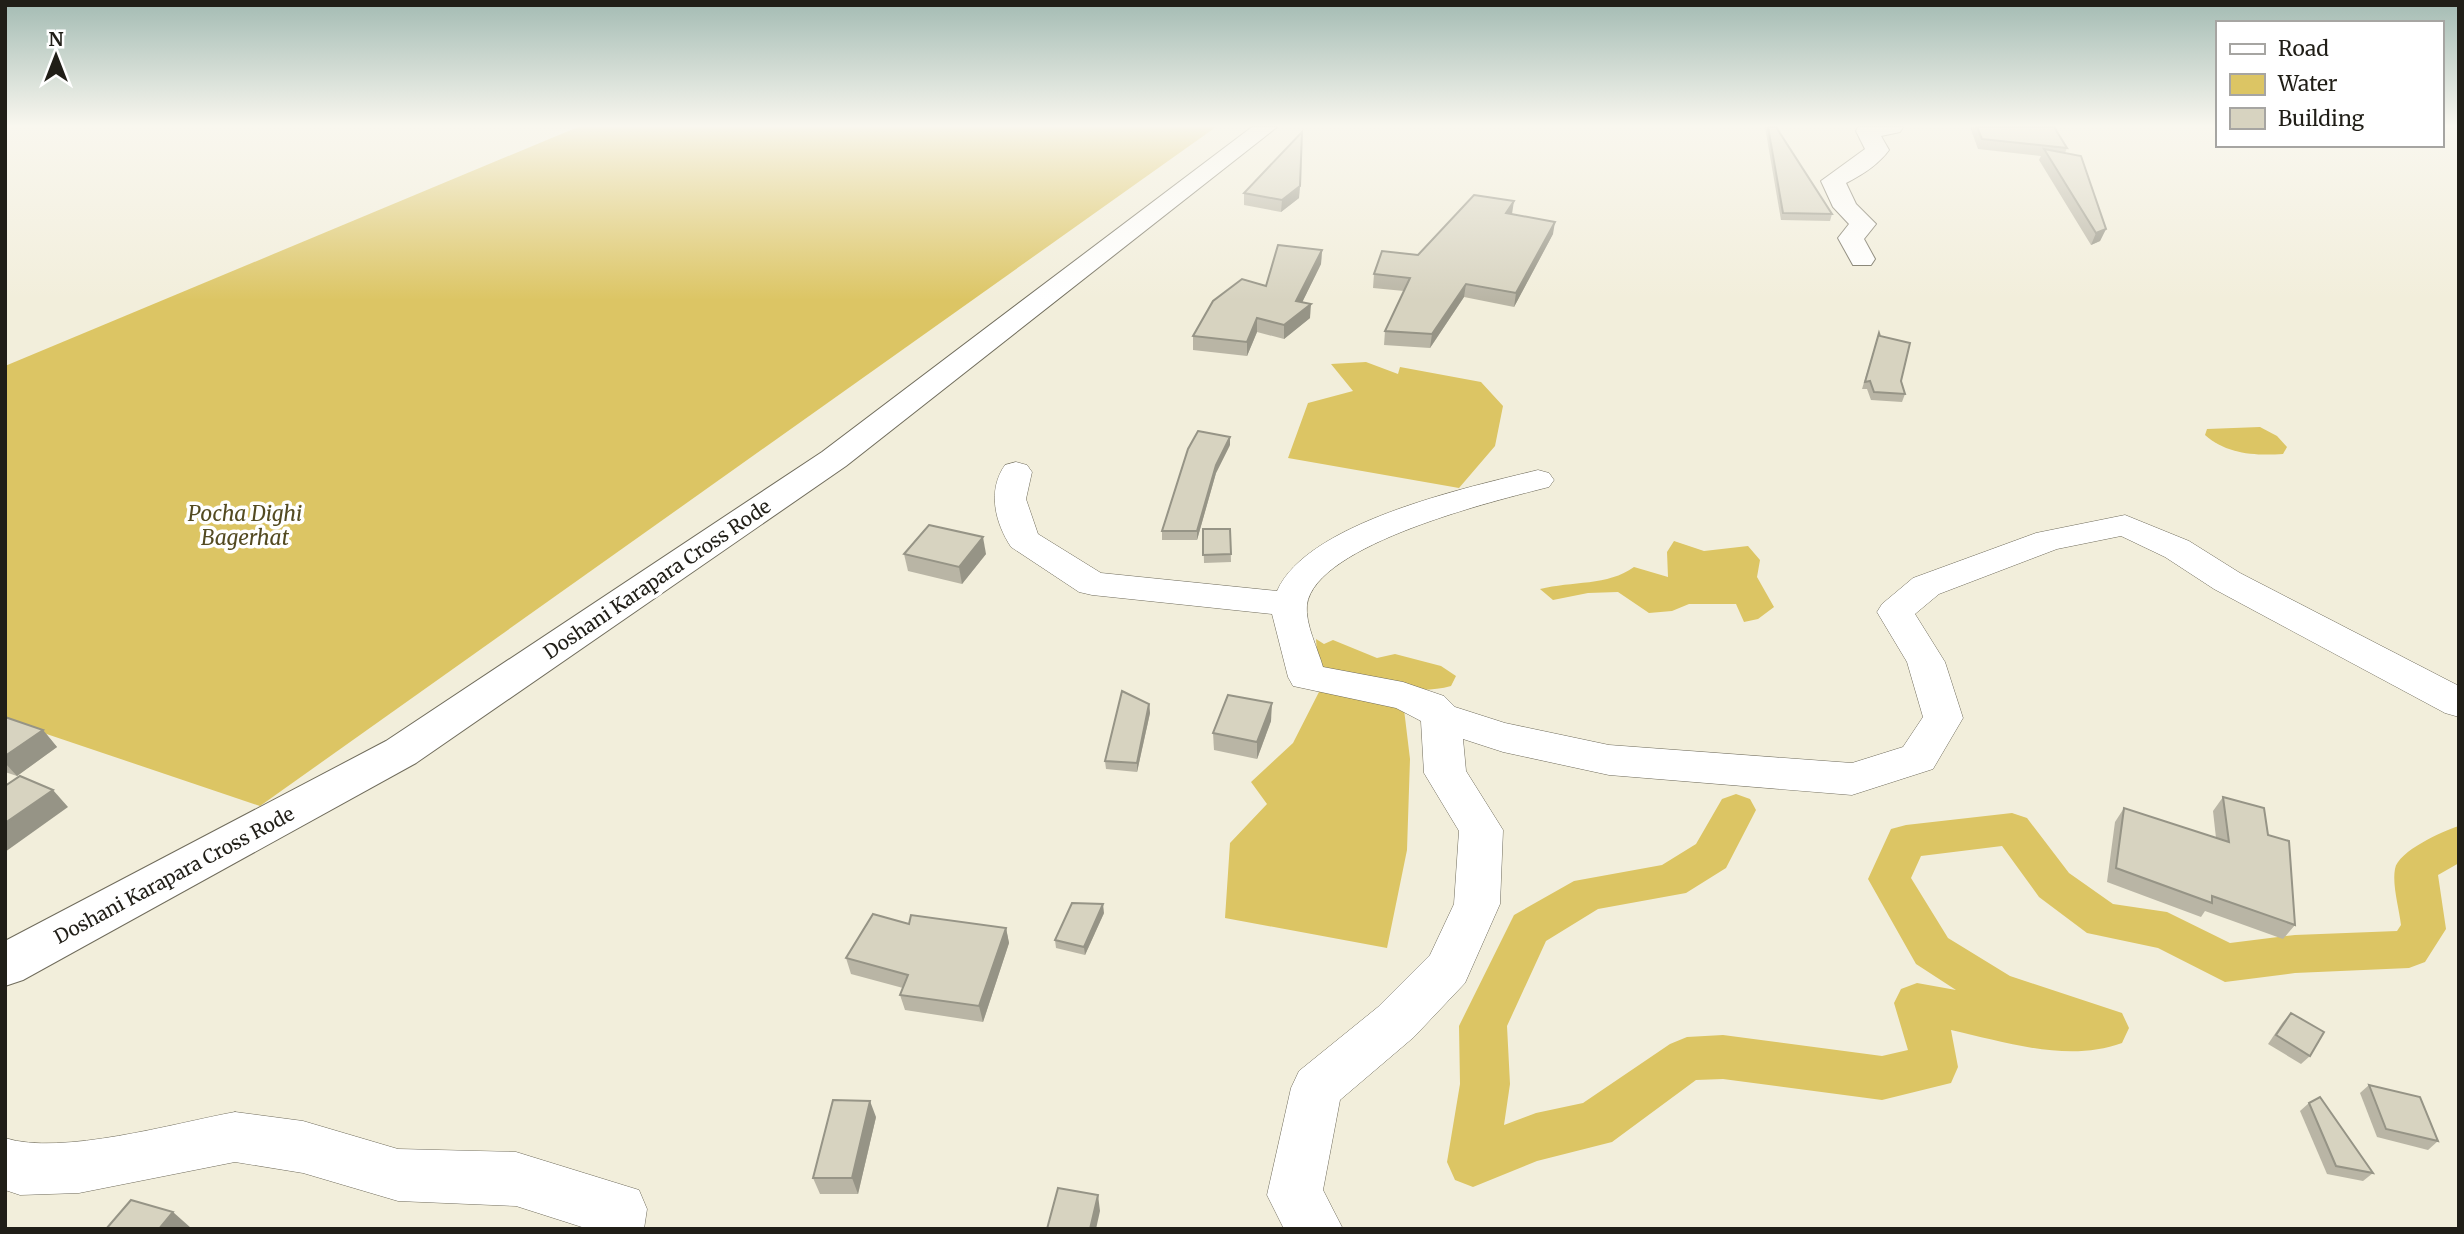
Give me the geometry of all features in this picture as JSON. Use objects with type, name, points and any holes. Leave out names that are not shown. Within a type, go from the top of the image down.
[{"type":"street","name":"Doshani Karapara Cross Rode","points":[[5,965],[401,752],[834,459],[1191,185]]},
{"type":"street","points":[[1835,185],[1845,207],[1863,224],[1850,238],[1862,259]]},
{"type":"street","points":[[1016,472],[1009,499],[1023,540],[1092,584],[1289,604]]},
{"type":"street","points":[[1538,480],[1400,520],[1359,538],[1305,572],[1289,604],[1307,677],[1404,696],[1430,706],[1441,717],[1503,737],[1609,760],[1852,779],[1918,758],[1943,718],[1926,662],[1895,612],[1926,586],[2048,540],[2125,526],[2177,549],[2227,581],[2459,703]]},
{"type":"street","points":[[1315,1229],[1295,1195],[1317,1088],[1396,1022],[1448,969],[1477,904],[1481,830],[1445,773],[1441,717]]},
{"type":"street","points":[[5,1164],[20,1169],[79,1167],[235,1138],[303,1147],[398,1175],[516,1179],[619,1209],[616,1229]]},
{"type":"water","name":"Pocha Dighi Bagerhat","points":[[440,185],[1135,185],[260,806],[5,720],[5,366]]},
{"type":"water","points":[[1366,362],[1398,374],[1400,367],[1481,382],[1503,406],[1495,446],[1459,488],[1288,458],[1308,403],[1353,391],[1331,364]]},
{"type":"water","points":[[2260,427],[2277,436],[2287,447],[2283,454],[2262,455],[2232,450],[2205,435],[2207,429]]},
{"type":"water","points":[[1674,541],[1704,551],[1748,546],[1760,560],[1757,577],[1774,607],[1758,619],[1744,622],[1736,604],[1689,604],[1672,611],[1649,613],[1618,592],[1588,593],[1553,600],[1540,589],[1601,580],[1634,567],[1668,577],[1667,552]]},
{"type":"water","points":[[1316,639],[1324,644],[1333,640],[1377,658],[1395,654],[1441,666],[1456,676],[1451,686],[1418,690],[1367,681],[1318,668]]},
{"type":"water","points":[[1321,688],[1403,701],[1410,759],[1407,850],[1387,948],[1225,918],[1230,843],[1267,804],[1251,782],[1293,743]]},
{"type":"building","points":[[1252,185],[1300,185],[1282,200],[1244,193]]},
{"type":"building","points":[[1778,185],[1813,185],[1832,214],[1783,213]]},
{"type":"building","points":[[2066,185],[2091,185],[2106,229],[2096,233]]},
{"type":"building","points":[[1474,195],[1514,201],[1506,213],[1555,222],[1516,293],[1466,284],[1432,334],[1385,331],[1410,278],[1374,274],[1382,251],[1418,255]]},
{"type":"building","points":[[1278,245],[1322,250],[1296,301],[1311,304],[1284,325],[1257,318],[1247,342],[1193,336],[1213,301],[1242,279],[1266,286]]},
{"type":"building","points":[[1879,333],[1880,336],[1910,343],[1901,381],[1905,394],[1874,392],[1870,381],[1865,382]]},
{"type":"building","points":[[1198,431],[1230,437],[1216,465],[1197,531],[1162,531],[1188,449]]},
{"type":"building","points":[[929,525],[983,537],[959,567],[904,554]]},
{"type":"building","points":[[1203,529],[1230,529],[1231,554],[1203,555]]},
{"type":"building","points":[[1122,691],[1149,704],[1137,763],[1105,761]]},
{"type":"building","points":[[1228,695],[1272,703],[1257,742],[1213,733]]},
{"type":"building","points":[[5,717],[43,730],[5,756]]},
{"type":"building","points":[[20,776],[53,790],[5,823],[5,786]]},
{"type":"building","points":[[2223,797],[2264,808],[2268,835],[2289,841],[2295,925],[2212,896],[2212,903],[2116,868],[2124,808],[2229,842]]},
{"type":"building","points":[[1072,903],[1103,904],[1084,947],[1055,940]]},
{"type":"building","points":[[873,914],[909,924],[911,915],[1006,928],[979,1006],[900,995],[908,975],[846,958]]},
{"type":"building","points":[[2291,1013],[2324,1032],[2310,1056],[2276,1035]]},
{"type":"building","points":[[2369,1085],[2420,1097],[2438,1141],[2386,1129]]},
{"type":"building","points":[[2320,1097],[2373,1173],[2336,1166],[2309,1103]]},
{"type":"building","points":[[833,1100],[870,1101],[852,1178],[813,1178]]},
{"type":"building","points":[[1058,1188],[1098,1195],[1090,1229],[1047,1229]]},
{"type":"building","points":[[131,1200],[173,1212],[159,1229],[106,1229]]},
{"type":"waterway","points":[[1736,810],[1711,856],[1671,881],[1589,893],[1530,928],[1483,1026],[1485,1084],[1473,1162],[1536,1137],[1594,1125],[1687,1059],[1723,1057],[1882,1078],[1934,1067],[1931,1040],[1917,1003],[2045,1029],[2105,1028],[1995,991],[1932,951],[1889,879],[1906,841],[2012,829],[2054,885],[2103,920],[2167,931],[2225,963],[2295,954],[2409,949],[2424,929],[2416,868],[2459,842]]}]
